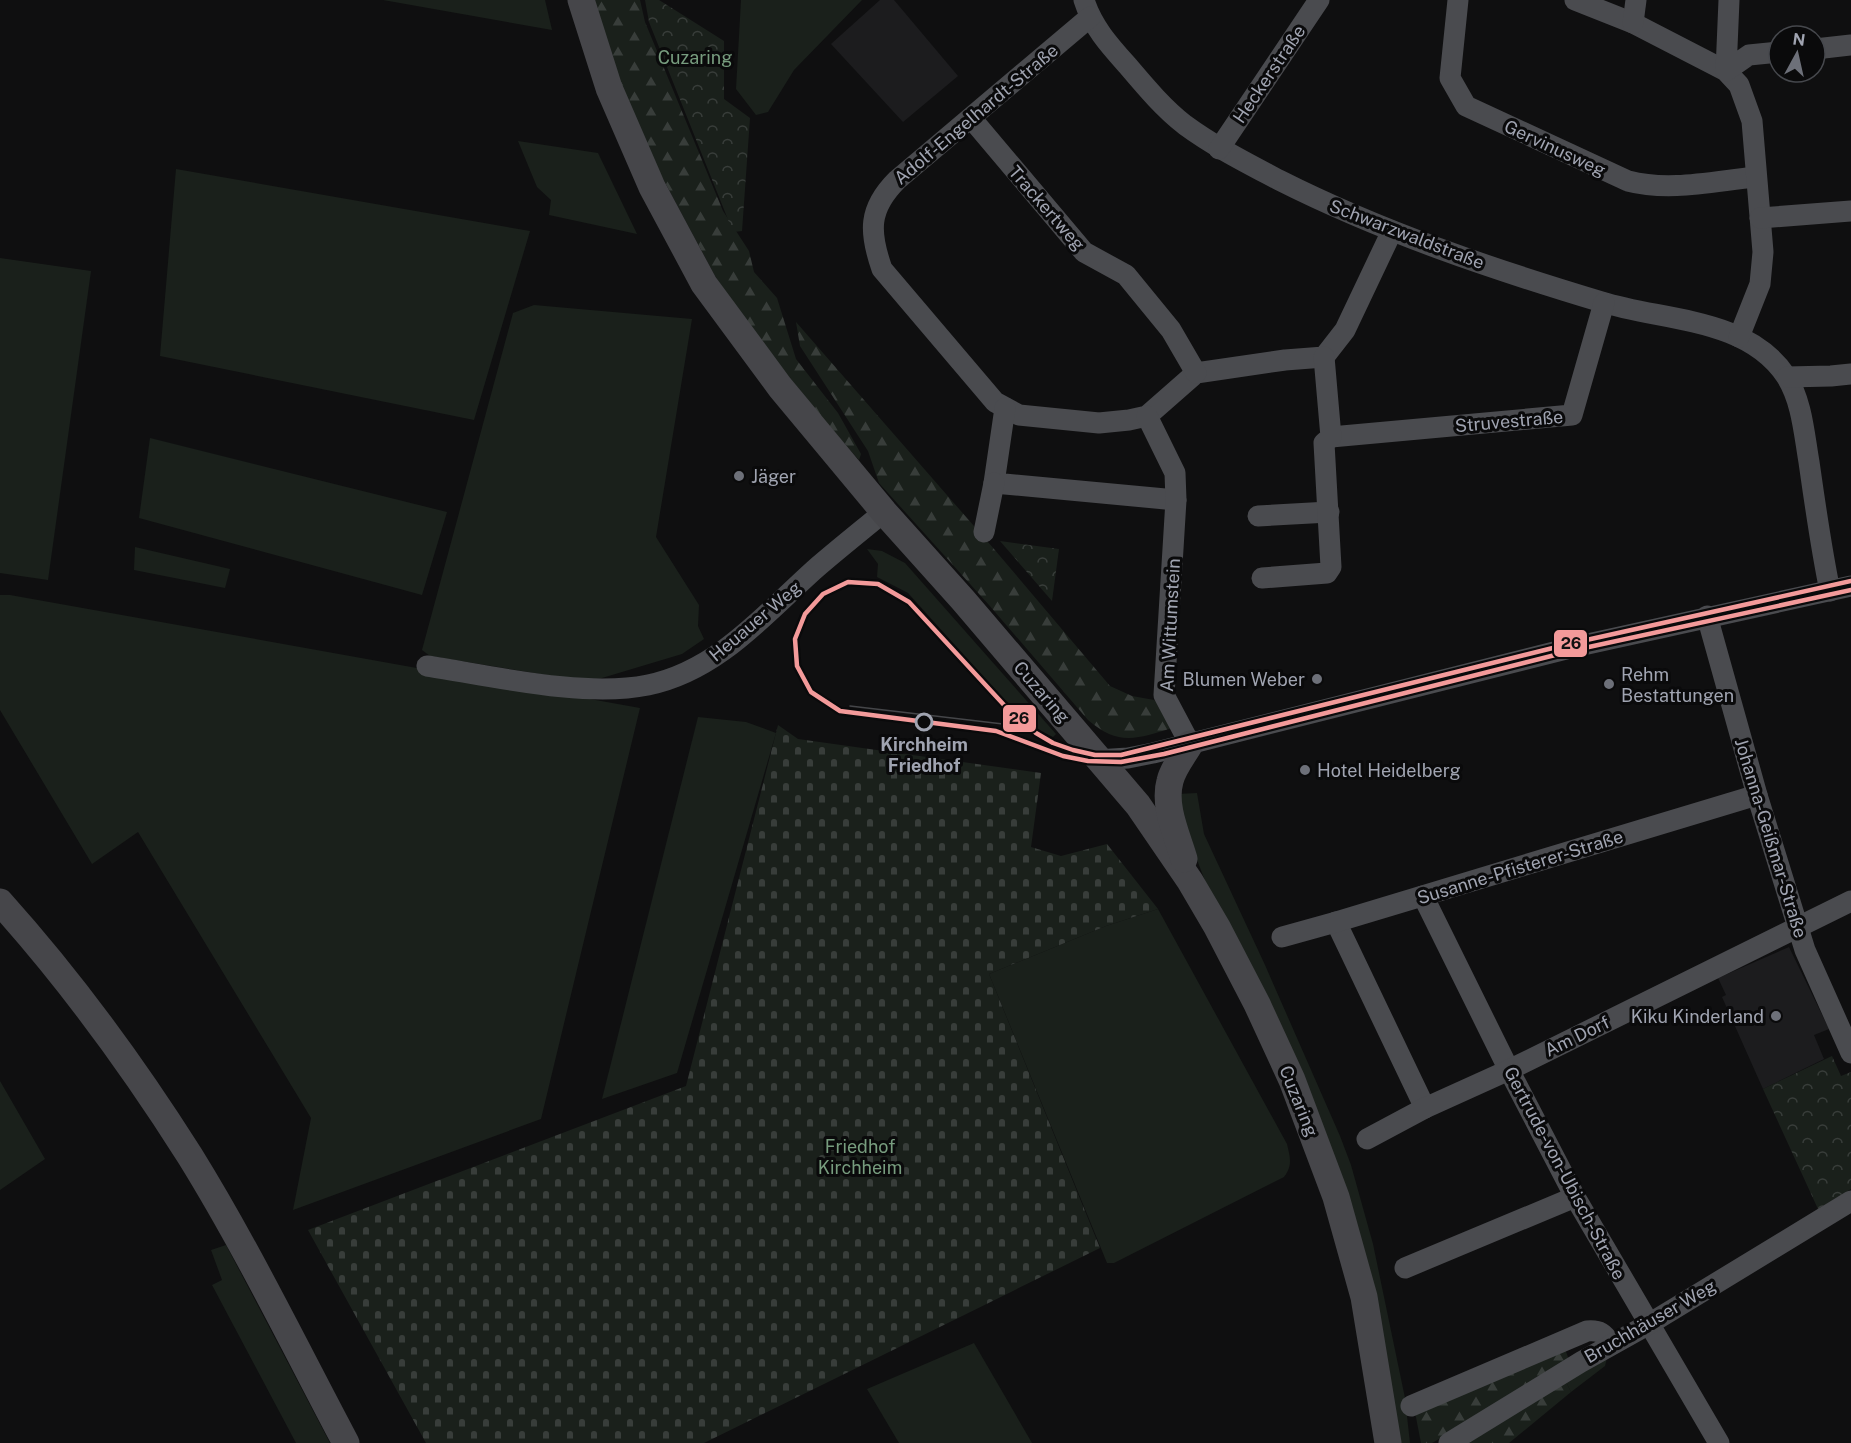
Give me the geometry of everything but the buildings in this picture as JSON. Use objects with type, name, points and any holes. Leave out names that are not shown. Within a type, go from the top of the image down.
[{"type":"main road","name":"Cuzaring","points":[[581,0],[609,88],[642,165],[704,284],[780,387],[884,512],[1138,805],[1190,881],[1252,994],[1292,1080],[1336,1197],[1364,1297],[1388,1443]]},
{"type":"main road","points":[[1190,744],[1174,771],[1168,790],[1170,808],[1190,881]]},
{"type":"main road","points":[[0,902],[40,946],[88,1006],[123,1054],[191,1158],[250,1262],[346,1443]]},
{"type":"street","name":"Heckerstraße","points":[[1219,149],[1319,0]]},
{"type":"street","name":"Gervinusweg","points":[[1458,0],[1450,78],[1466,106],[1628,182],[1672,186],[1756,177]]},
{"type":"street","points":[[1575,0],[1634,23],[1726,71],[1739,85],[1752,121],[1762,252],[1760,284],[1739,337]]},
{"type":"street","points":[[1634,23],[1636,0]]},
{"type":"street","points":[[1726,71],[1729,0]]},
{"type":"street","name":"Schwarzwaldstraße","points":[[1087,9],[1110,45],[1182,123],[1219,149],[1327,204],[1461,256],[1604,303],[1708,327],[1739,337],[1766,354],[1787,377],[1802,415],[1830,591]]},
{"type":"street","name":"Adolf-Engelhardt-Straße","points":[[1087,9],[971,118],[887,190],[873,216],[874,246],[882,269],[995,402],[1019,415],[1100,423],[1147,416]]},
{"type":"street","points":[[1827,48],[1851,45]]},
{"type":"street","points":[[1726,71],[1749,55],[1767,53]]},
{"type":"street","name":"Trackertweg","points":[[971,118],[1084,252],[1126,275],[1171,330],[1196,373]]},
{"type":"street","points":[[1760,218],[1851,211]]},
{"type":"street","points":[[1262,578],[1327,573],[1331,567],[1324,443],[1331,437],[1324,357],[1345,330],[1392,231]]},
{"type":"street","name":"Struvestraße","points":[[1331,437],[1572,415],[1604,303]]},
{"type":"street","points":[[1147,416],[1196,373],[1324,357]]},
{"type":"street","points":[[1787,377],[1851,374]]},
{"type":"street","points":[[984,532],[1005,408]]},
{"type":"street","name":"Am Wittumstein","points":[[1147,416],[1175,473],[1176,500],[1164,695],[1190,744]]},
{"type":"street","points":[[994,483],[1176,500]]},
{"type":"street","name":"Heuauer Weg","points":[[427,666],[585,689],[617,689],[648,685],[676,677],[701,665],[727,648],[884,512]]},
{"type":"street","points":[[1258,516],[1329,512]]},
{"type":"street","points":[[1097,760],[1128,758],[1190,744],[1543,654],[1851,586]]},
{"type":"street","name":"Johanna-Geißmar-Straße","points":[[1707,616],[1757,795],[1805,950],[1851,1053]]},
{"type":"street","name":"Susanne-Pfisterer-Straße","points":[[1282,937],[1757,795]]},
{"type":"street","name":"Gertrude-von-Ubisch-Straße","points":[[1423,896],[1575,1197],[1719,1442]]},
{"type":"street","name":"Am Dorf","points":[[1367,1139],[1425,1108],[1509,1070],[1851,901]]},
{"type":"street","points":[[1336,922],[1425,1108]]},
{"type":"street","points":[[1405,1268],[1575,1197]]},
{"type":"street","name":"Bruchhäuser Weg","points":[[1449,1443],[1851,1201]]},
{"type":"street","points":[[1411,1406],[1587,1331],[1597,1330],[1605,1334],[1611,1344]]},
{"type":"shaded area","points":[[880,0],[894,0],[958,76],[903,122],[831,44]]},
{"type":"shaded area","name":"Kiku Kinderland","points":[[1789,947],[1829,1029],[1814,1035],[1824,1059],[1763,1089],[1722,997],[1726,995],[1718,978]]},
{"type":"green space","points":[[383,0],[545,0],[552,30]]},
{"type":"green space","points":[[589,0],[640,0],[645,22],[723,211],[749,251],[754,272],[777,298],[796,359],[838,413],[861,454],[859,460],[741,318],[714,274],[624,106]]},
{"type":"green space","name":"Cuzaring","points":[[645,0],[659,0],[724,41],[724,99],[750,118],[742,231],[733,232],[649,22]]},
{"type":"green space","points":[[741,0],[862,0],[794,70],[768,112],[756,115],[736,89]]},
{"type":"green space","points":[[518,141],[598,153],[637,234],[549,215],[551,200],[537,187]]},
{"type":"green space","points":[[176,169],[530,231],[474,420],[160,356]]},
{"type":"green space","points":[[0,258],[91,271],[48,580],[0,573]]},
{"type":"green space","points":[[534,305],[692,319],[656,537],[699,605],[698,626],[704,639],[682,654],[602,678],[577,680],[430,656],[422,650],[513,313]]},
{"type":"green space","points":[[796,322],[1110,686],[1132,696],[1154,700],[1172,728],[1128,738],[1109,734],[1088,720],[989,605],[879,483],[868,451],[800,346]]},
{"type":"green space","points":[[150,438],[447,512],[422,595],[139,518]]},
{"type":"green space","points":[[1000,541],[1059,549],[1052,601]]},
{"type":"green space","points":[[135,547],[230,569],[225,588],[134,570]]},
{"type":"green space","points":[[867,549],[882,551],[905,563],[1056,734],[1053,737],[1030,726],[908,593],[877,577],[878,564]]},
{"type":"green space","points":[[0,595],[640,708],[541,1119],[293,1210],[311,1118],[138,832],[92,864],[0,710]]},
{"type":"green space","points":[[698,717],[746,722],[776,733],[677,1073],[602,1099]]},
{"type":"green space","name":"Friedhof Kirchheim","points":[[778,725],[798,739],[1041,773],[1031,847],[1061,856],[1107,844],[1158,909],[1106,926],[989,974],[1100,1248],[704,1443],[426,1443],[308,1230],[686,1086]]},
{"type":"green space","points":[[1197,793],[1204,834],[1265,965],[1351,1165],[1373,1244],[1405,1398],[1410,1443],[1398,1443],[1383,1346],[1194,852],[1177,794]]},
{"type":"green space","points":[[1158,909],[1287,1144],[1290,1165],[1284,1177],[1114,1263],[1107,1263],[989,974],[1106,926]]},
{"type":"green space","points":[[1832,1056],[1841,1076],[1851,1072],[1851,1189],[1818,1209],[1763,1089]]},
{"type":"green space","points":[[0,1081],[45,1159],[0,1190]]},
{"type":"green space","points":[[226,1245],[330,1443],[296,1443],[212,1285],[222,1280],[211,1250]]},
{"type":"green space","points":[[974,1343],[1032,1443],[899,1443],[867,1389]]},
{"type":"green space","points":[[1564,1346],[1570,1363],[1432,1443],[1421,1443],[1415,1412]]},
{"type":"green space","points":[[1607,1358],[1605,1366],[1571,1392],[1565,1380]]},
{"type":"green space","points":[[1565,1380],[1571,1392],[1509,1443],[1460,1443]]},
{"type":"tram line","points":[[850,706],[1003,724],[1027,731],[1048,741]]},
{"type":"tram line","points":[[1001,730],[1029,742]]},
{"type":"transit line","name":"26","points":[[1851,581],[1573,643],[1121,755],[1095,755],[1073,750],[1053,743],[1036,733],[1004,705],[909,602],[878,584],[848,582],[823,594],[805,614],[795,639],[797,666],[811,692],[840,711],[996,731],[1063,756],[1088,761],[1121,762],[1164,754],[1575,650],[1851,590]]},
{"type":"place","name":"Jäger","points":[[739,476]]},
{"type":"place","name":"Blumen Weber","points":[[1317,679]]},
{"type":"place","name":"Rehm Bestattungen","points":[[1609,684]]},
{"type":"place","name":"Kirchheim Friedhof","points":[[924,722]]},
{"type":"place","name":"Hotel Heidelberg","points":[[1305,770]]},
{"type":"place","name":"Kiku Kinderland","points":[[1776,1016]]}]
